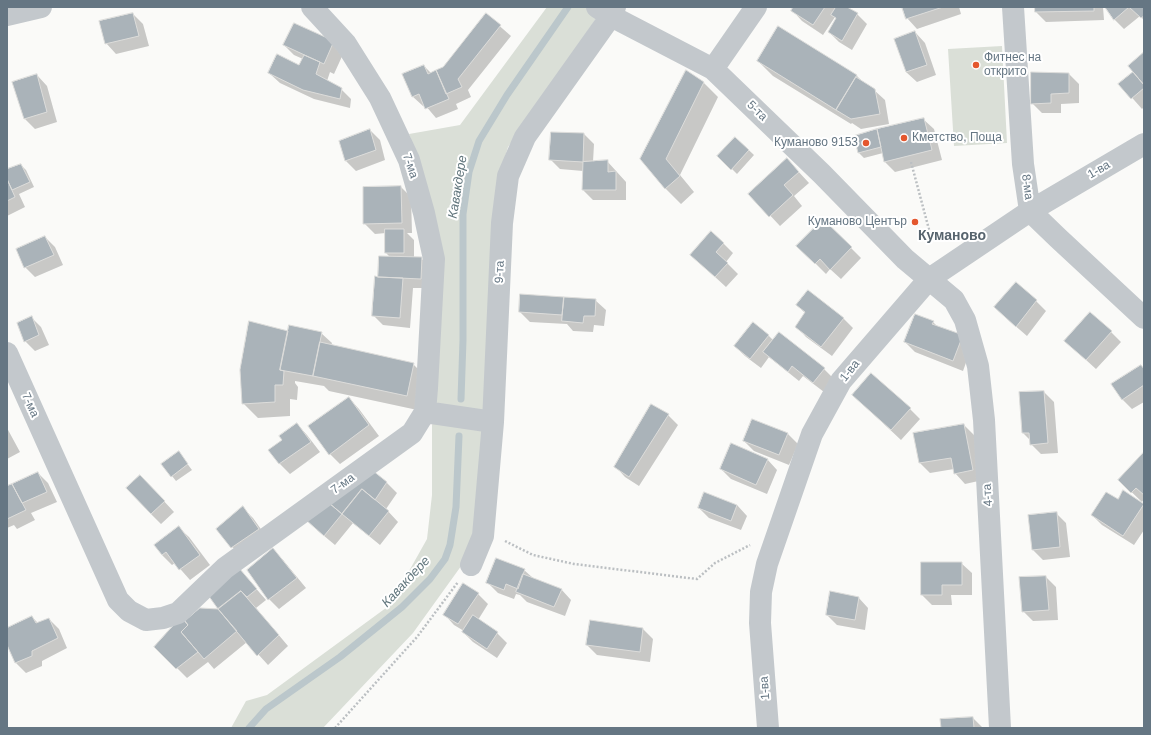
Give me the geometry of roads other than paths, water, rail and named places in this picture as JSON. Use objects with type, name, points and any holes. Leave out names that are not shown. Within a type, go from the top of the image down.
[{"type":"street","points":[[7,15],[41,7]]},
{"type":"street","name":"7-ма","points":[[7,353],[118,600],[129,611],[146,620],[163,618],[178,613],[225,568],[412,433],[424,412],[428,380],[434,259],[424,213],[409,160],[380,98],[346,44],[312,7]]},
{"type":"street","points":[[713,68],[756,7]]},
{"type":"street","name":"8-ма","points":[[1013,7],[1024,164],[1030,211],[1144,318]]},
{"type":"street","name":"5-та","points":[[608,10],[713,68],[928,279]]},
{"type":"street","name":"9-та","points":[[471,565],[483,536],[493,422],[502,223],[508,176],[525,137],[608,10]]},
{"type":"street","name":"1-ва","points":[[768,728],[760,623],[761,592],[767,564],[776,536],[812,434],[841,381],[928,279],[1030,211],[1144,144]]},
{"type":"street","name":"4-та","points":[[928,279],[954,300],[965,320],[978,366],[984,420],[1000,728]]},
{"type":"street","points":[[424,412],[493,422]]},
{"type":"waterway","name":"Кавакдере","points":[[461,399],[463,340],[463,214],[469,172],[479,141],[507,95],[568,7]]},
{"type":"waterway","name":"Кавакдере","points":[[249,728],[266,709],[340,657],[402,607],[430,579],[445,559],[450,545],[456,507],[459,436]]},
{"type":"place","name":"Фитнес на открито","points":[[976,65]]},
{"type":"place","name":"Кметство, Поща","points":[[904,138]]},
{"type":"place","name":"Куманово 9153","points":[[866,143]]},
{"type":"place","name":"Куманово Център","points":[[915,222]]},
{"type":"district","name":"Куманово","points":[[952,236]]}]
